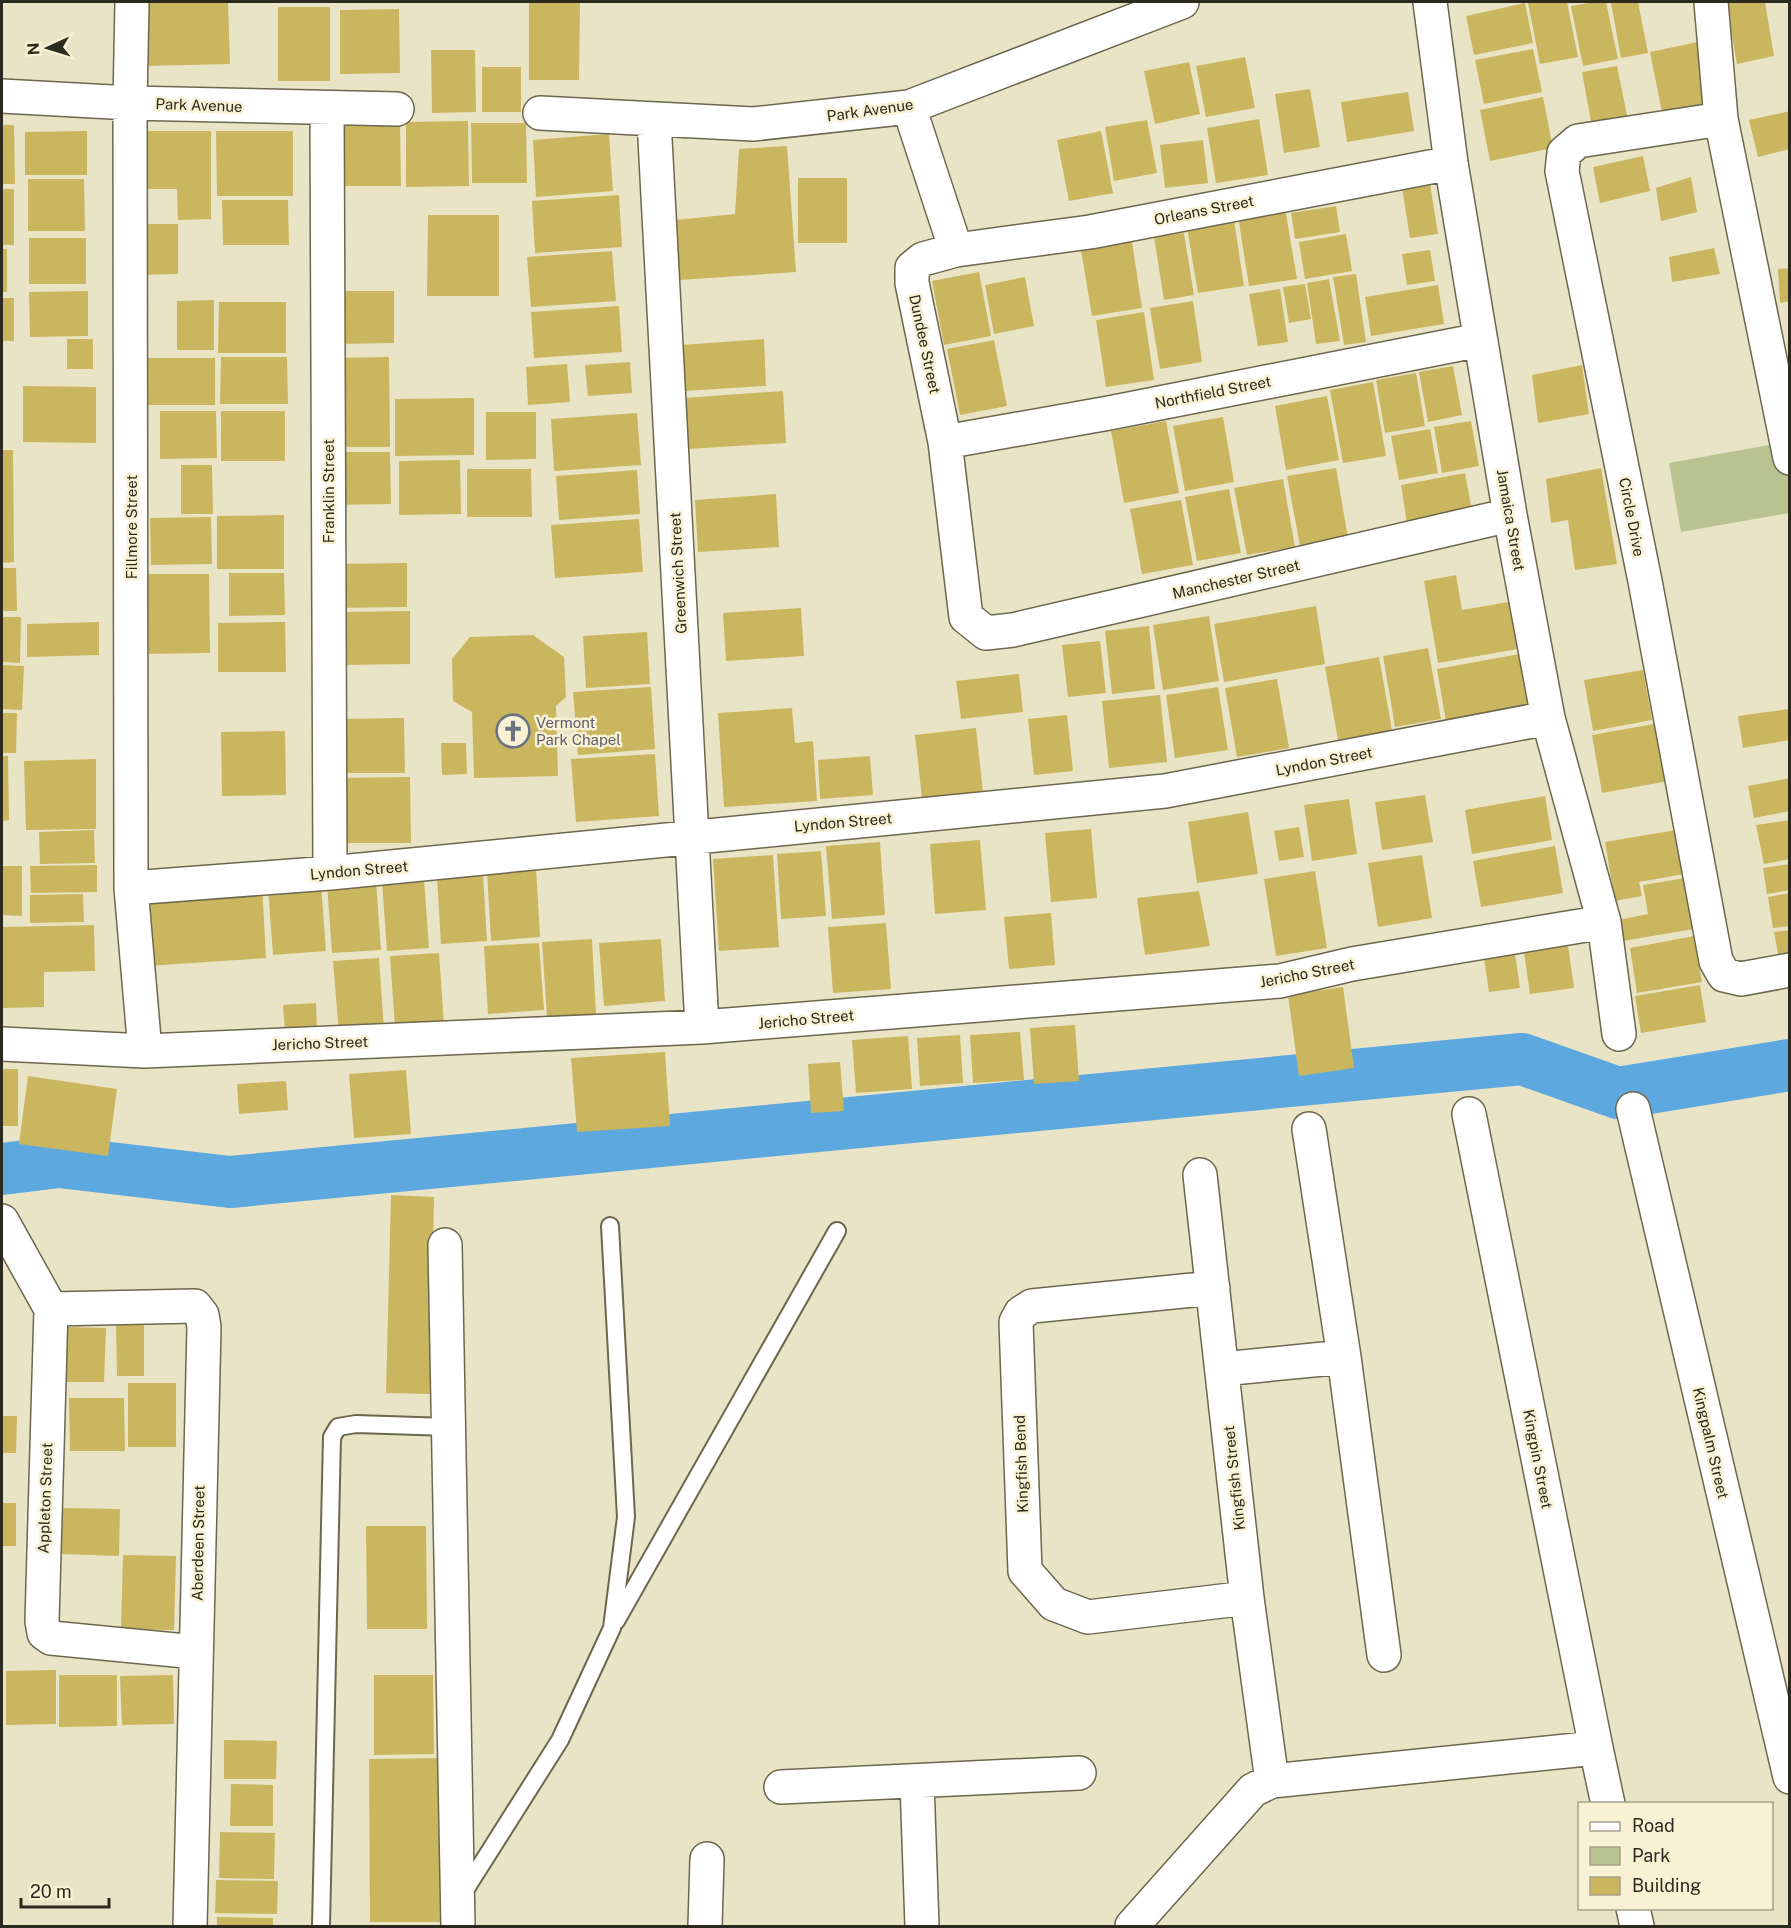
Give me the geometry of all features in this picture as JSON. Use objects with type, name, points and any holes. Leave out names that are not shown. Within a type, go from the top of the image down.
[{"type":"street","name":"Fillmore Street","points":[[132,2],[130,103],[132,888],[145,1051]]},
{"type":"street","name":"Park Avenue","points":[[540,113],[753,124],[909,107],[1182,2]]},
{"type":"street","name":"Jamaica Street","points":[[1430,2],[1451,163],[1510,515],[1548,718],[1604,922],[1619,1034]]},
{"type":"street","points":[[1711,2],[1721,118],[1790,458]]},
{"type":"street","name":"Park Avenue","points":[[2,96],[130,103],[397,109]]},
{"type":"street","points":[[909,107],[956,249]]},
{"type":"street","name":"Franklin Street","points":[[327,109],[330,873]]},
{"type":"street","name":"Circle Drive","points":[[1721,118],[1578,141],[1564,153],[1562,171],[1645,581],[1716,961],[1724,975],[1741,980],[1790,970]]},
{"type":"street","name":"Greenwich Street","points":[[654,120],[702,1027]]},
{"type":"street","name":"Orleans Street","points":[[956,249],[1090,231],[1451,163]]},
{"type":"street","name":"Dundee Street","points":[[956,249],[923,258],[912,268],[912,283],[945,442],[966,617]]},
{"type":"street","name":"Northfield Street","points":[[945,442],[1120,411],[1480,340]]},
{"type":"street","name":"Manchester Street","points":[[966,617],[986,633],[1013,630],[1510,515]]},
{"type":"street","name":"Lyndon Street","points":[[132,888],[330,873],[1166,791],[1548,718]]},
{"type":"street","name":"Jericho Street","points":[[2,1044],[145,1051],[702,1027],[1280,981],[1352,964],[1604,922]]},
{"type":"street","name":"Kingpalm Street","points":[[1633,1109],[1790,1777]]},
{"type":"street","name":"Kingpin Street","points":[[1469,1114],[1608,1802]]},
{"type":"street","points":[[1309,1129],[1344,1357],[1384,1654]]},
{"type":"street","name":"Kingfish Street","points":[[1200,1175],[1247,1598],[1272,1781]]},
{"type":"street","points":[[2,1221],[51,1310]]},
{"type":"street","points":[[445,1245],[458,1914]]},
{"type":"street","name":"Kingfish Bend","points":[[1214,1288],[1032,1306],[1021,1313],[1016,1322],[1025,1571],[1054,1605],[1088,1617],[1247,1598]]},
{"type":"street","name":"Aberdeen Street","points":[[51,1310],[195,1306],[202,1315],[204,1327],[190,1926]]},
{"type":"street","name":"Appleton Street","points":[[51,1310],[42,1621],[44,1633],[51,1638],[196,1652]]},
{"type":"street","points":[[1222,1369],[1344,1357]]},
{"type":"street","points":[[1132,1926],[1254,1790],[1272,1781],[1596,1748]]},
{"type":"street","points":[[782,1786],[917,1782],[1080,1773]]},
{"type":"street","points":[[917,1782],[922,1926]]},
{"type":"street","points":[[705,1926],[708,1859]]},
{"type":"street","points":[[1633,1910],[1637,1926]]},
{"type":"lane","points":[[610,1226],[626,1517],[612,1628]]},
{"type":"lane","points":[[458,1914],[560,1740],[612,1628],[837,1231]]},
{"type":"lane","points":[[321,1926],[332,1437],[338,1426],[356,1424],[448,1427]]},
{"type":"green space","points":[[1786,442],[1789,462],[1789,513],[1681,532],[1669,463]]},
{"type":"building","points":[[143,2],[228,2],[230,64],[144,66]]},
{"type":"building","points":[[529,2],[580,2],[579,80],[529,80]]},
{"type":"building","points":[[1567,2],[1578,57],[1540,64],[1528,3]]},
{"type":"building","points":[[1606,2],[1618,59],[1583,66],[1571,6]]},
{"type":"building","points":[[1638,2],[1648,53],[1621,58],[1611,3]]},
{"type":"building","points":[[1726,2],[1765,2],[1774,56],[1737,64]]},
{"type":"building","points":[[1525,3],[1533,43],[1474,55],[1466,16]]},
{"type":"building","points":[[278,7],[330,7],[330,81],[278,81]]},
{"type":"building","points":[[399,9],[400,73],[340,74],[340,10]]},
{"type":"building","points":[[1698,42],[1710,103],[1662,112],[1650,52]]},
{"type":"building","points":[[1533,49],[1542,92],[1484,104],[1475,60]]},
{"type":"building","points":[[431,50],[475,50],[476,112],[432,113]]},
{"type":"building","points":[[1245,57],[1255,108],[1206,117],[1196,66]]},
{"type":"building","points":[[1189,62],[1200,114],[1155,124],[1144,71]]},
{"type":"building","points":[[1617,66],[1628,120],[1592,127],[1582,72]]},
{"type":"building","points":[[482,67],[521,67],[521,112],[482,112]]},
{"type":"building","points":[[1310,89],[1320,147],[1284,153],[1275,94]]},
{"type":"building","points":[[1408,92],[1414,131],[1347,142],[1341,102]]},
{"type":"building","points":[[1543,97],[1553,148],[1490,161],[1480,110]]},
{"type":"building","points":[[1790,111],[1790,149],[1758,157],[1749,120]]},
{"type":"building","points":[[1259,119],[1268,175],[1216,183],[1207,128]]},
{"type":"building","points":[[1147,120],[1157,173],[1114,181],[1105,127]]},
{"type":"building","points":[[468,121],[469,186],[406,187],[406,122]]},
{"type":"building","points":[[334,122],[400,122],[401,186],[334,186]]},
{"type":"building","points":[[471,123],[526,123],[527,183],[472,183]]},
{"type":"building","points":[[2,125],[14,125],[15,184],[2,184]]},
{"type":"building","points":[[87,131],[87,175],[25,175],[25,132]]},
{"type":"building","points":[[145,131],[211,131],[211,219],[178,220],[177,189],[145,189]]},
{"type":"building","points":[[216,131],[293,131],[293,196],[217,196]]},
{"type":"building","points":[[1101,131],[1113,193],[1069,201],[1057,140]]},
{"type":"building","points":[[609,134],[613,191],[536,197],[533,140]]},
{"type":"building","points":[[1203,140],[1208,183],[1165,188],[1160,145]]},
{"type":"building","points":[[787,146],[796,272],[680,280],[676,220],[735,214],[739,149]]},
{"type":"building","points":[[1643,156],[1650,191],[1600,203],[1593,167]]},
{"type":"building","points":[[1429,177],[1438,234],[1410,238],[1401,181]]},
{"type":"building","points":[[1691,177],[1697,212],[1661,221],[1656,188]]},
{"type":"building","points":[[798,178],[847,178],[847,243],[798,243]]},
{"type":"building","points":[[28,179],[84,179],[85,231],[28,231]]},
{"type":"building","points":[[2,189],[14,189],[14,245],[2,245]]},
{"type":"building","points":[[619,195],[622,247],[535,253],[532,201]]},
{"type":"building","points":[[222,200],[288,200],[289,245],[223,245]]},
{"type":"building","points":[[1336,206],[1340,232],[1295,239],[1291,213]]},
{"type":"building","points":[[1285,208],[1297,279],[1249,286],[1238,216]]},
{"type":"building","points":[[428,215],[499,215],[499,296],[427,296]]},
{"type":"building","points":[[1234,220],[1244,286],[1198,293],[1187,228]]},
{"type":"building","points":[[137,224],[178,224],[178,274],[137,275]]},
{"type":"building","points":[[1184,233],[1194,295],[1164,300],[1154,237]]},
{"type":"building","points":[[1346,234],[1352,271],[1305,279],[1299,242]]},
{"type":"building","points":[[29,238],[86,238],[86,284],[29,284]]},
{"type":"building","points":[[1132,242],[1142,308],[1092,316],[1081,250]]},
{"type":"building","points":[[1714,248],[1720,274],[1672,282],[1669,257]]},
{"type":"building","points":[[2,249],[7,249],[7,292],[2,292]]},
{"type":"building","points":[[1430,250],[1435,281],[1407,285],[1402,254]]},
{"type":"building","points":[[612,251],[616,301],[531,307],[527,257]]},
{"type":"building","points":[[1790,268],[1790,301],[1780,303],[1778,269]]},
{"type":"building","points":[[979,272],[991,336],[944,345],[932,281]]},
{"type":"building","points":[[1356,274],[1366,342],[1344,345],[1333,277]]},
{"type":"building","points":[[1025,277],[1034,326],[994,334],[985,285]]},
{"type":"building","points":[[1329,279],[1340,341],[1316,344],[1307,283]]},
{"type":"building","points":[[1305,284],[1311,319],[1289,323],[1283,287]]},
{"type":"building","points":[[1438,285],[1444,324],[1371,336],[1365,297]]},
{"type":"building","points":[[1280,289],[1288,342],[1258,346],[1249,294]]},
{"type":"building","points":[[88,291],[88,336],[30,337],[29,292]]},
{"type":"building","points":[[336,291],[394,291],[394,343],[336,344]]},
{"type":"building","points":[[2,298],[14,298],[14,341],[2,341]]},
{"type":"building","points":[[214,300],[214,350],[177,350],[177,301]]},
{"type":"building","points":[[1193,301],[1202,362],[1160,369],[1150,308]]},
{"type":"building","points":[[219,302],[286,302],[286,353],[218,353]]},
{"type":"building","points":[[619,306],[622,352],[534,358],[531,312]]},
{"type":"building","points":[[1144,312],[1154,380],[1106,387],[1096,320]]},
{"type":"building","points":[[67,339],[93,339],[93,369],[67,369]]},
{"type":"building","points":[[764,339],[766,386],[684,391],[681,345]]},
{"type":"building","points":[[994,340],[1007,406],[960,415],[947,349]]},
{"type":"building","points":[[221,357],[287,357],[288,404],[220,404]]},
{"type":"building","points":[[389,357],[390,447],[333,447],[332,358]]},
{"type":"building","points":[[147,358],[215,358],[215,405],[147,405]]},
{"type":"building","points":[[630,362],[632,393],[588,396],[585,365]]},
{"type":"building","points":[[567,364],[570,402],[528,405],[526,367]]},
{"type":"building","points":[[1582,365],[1589,414],[1538,423],[1532,375]]},
{"type":"building","points":[[1453,366],[1462,415],[1428,422],[1419,372]]},
{"type":"building","points":[[1416,373],[1425,426],[1385,433],[1376,380]]},
{"type":"building","points":[[1373,382],[1386,456],[1343,463],[1330,390]]},
{"type":"building","points":[[23,386],[96,387],[96,443],[23,442]]},
{"type":"building","points":[[783,391],[786,443],[688,449],[684,398]]},
{"type":"building","points":[[1327,396],[1339,460],[1286,470],[1275,406]]},
{"type":"building","points":[[474,398],[474,455],[395,456],[395,399]]},
{"type":"building","points":[[160,411],[216,411],[217,458],[160,459]]},
{"type":"building","points":[[221,411],[285,411],[285,461],[221,461]]},
{"type":"building","points":[[486,412],[536,412],[536,459],[486,460]]},
{"type":"building","points":[[637,413],[641,465],[554,471],[551,419]]},
{"type":"building","points":[[1223,417],[1234,482],[1185,491],[1173,426]]},
{"type":"building","points":[[1166,421],[1179,493],[1124,503],[1111,431]]},
{"type":"building","points":[[1471,421],[1479,466],[1442,473],[1434,427]]},
{"type":"building","points":[[1430,429],[1438,473],[1399,480],[1391,436]]},
{"type":"building","points":[[2,450],[13,450],[14,562],[2,563]]},
{"type":"building","points":[[333,452],[390,452],[391,504],[333,505]]},
{"type":"building","points":[[460,460],[461,514],[399,515],[399,461]]},
{"type":"building","points":[[181,465],[212,465],[213,514],[181,514]]},
{"type":"building","points":[[1336,468],[1348,538],[1300,546],[1287,476]]},
{"type":"building","points":[[1601,468],[1617,564],[1575,570],[1568,520],[1551,523],[1546,479]]},
{"type":"building","points":[[467,469],[531,469],[532,517],[467,517]]},
{"type":"building","points":[[637,470],[640,514],[559,520],[556,476]]},
{"type":"building","points":[[1465,473],[1472,511],[1407,523],[1401,485]]},
{"type":"building","points":[[1283,479],[1295,547],[1247,555],[1234,488]]},
{"type":"building","points":[[1229,489],[1241,553],[1197,561],[1185,497]]},
{"type":"building","points":[[776,494],[779,547],[698,552],[695,500]]},
{"type":"building","points":[[1181,500],[1193,565],[1142,574],[1130,509]]},
{"type":"building","points":[[284,515],[284,569],[217,569],[217,516]]},
{"type":"building","points":[[211,517],[212,564],[151,565],[150,518]]},
{"type":"building","points":[[639,519],[643,572],[555,578],[551,525]]},
{"type":"building","points":[[407,563],[407,607],[331,608],[331,564]]},
{"type":"building","points":[[2,568],[16,568],[17,611],[2,611]]},
{"type":"building","points":[[229,573],[284,573],[285,615],[229,616]]},
{"type":"building","points":[[138,574],[209,574],[210,653],[139,654]]},
{"type":"building","points":[[1456,575],[1462,610],[1514,601],[1523,648],[1438,663],[1424,581]]},
{"type":"building","points":[[1316,606],[1325,664],[1224,682],[1214,624]]},
{"type":"building","points":[[801,608],[804,656],[726,661],[723,613]]},
{"type":"building","points":[[410,611],[410,664],[344,665],[343,612]]},
{"type":"building","points":[[1209,616],[1219,681],[1163,690],[1153,625]]},
{"type":"building","points":[[2,617],[21,617],[20,663],[2,662]]},
{"type":"building","points":[[99,622],[99,655],[27,657],[27,624]]},
{"type":"building","points":[[285,622],[286,672],[218,672],[218,623]]},
{"type":"building","points":[[1149,626],[1155,689],[1112,694],[1105,631]]},
{"type":"building","points":[[647,632],[650,684],[586,688],[583,636]]},
{"type":"building","points":[[533,635],[564,657],[566,697],[556,706],[558,776],[474,778],[472,712],[453,701],[452,659],[470,637]]},
{"type":"building","points":[[1100,641],[1106,693],[1068,697],[1062,645]]},
{"type":"building","points":[[1428,648],[1441,719],[1395,727],[1383,656]]},
{"type":"building","points":[[1525,653],[1535,707],[1446,722],[1437,669]]},
{"type":"building","points":[[1379,657],[1392,730],[1338,740],[1325,667]]},
{"type":"building","points":[[2,665],[24,666],[22,710],[2,709]]},
{"type":"building","points":[[1643,670],[1652,720],[1593,731],[1584,680]]},
{"type":"building","points":[[1019,674],[1023,712],[961,719],[956,681]]},
{"type":"building","points":[[1277,679],[1289,748],[1237,757],[1225,688]]},
{"type":"building","points":[[651,687],[655,749],[578,755],[573,692]]},
{"type":"building","points":[[1218,687],[1228,750],[1175,758],[1166,695]]},
{"type":"building","points":[[1160,695],[1167,762],[1109,768],[1102,701]]},
{"type":"building","points":[[792,708],[795,743],[813,741],[817,801],[724,807],[718,713]]},
{"type":"building","points":[[1789,709],[1790,740],[1743,748],[1738,716]]},
{"type":"building","points":[[2,713],[17,713],[16,753],[2,753]]},
{"type":"building","points":[[1067,715],[1073,771],[1034,775],[1028,719]]},
{"type":"building","points":[[404,718],[405,773],[336,773],[335,719]]},
{"type":"building","points":[[1659,723],[1669,781],[1602,793],[1592,735]]},
{"type":"building","points":[[976,728],[984,801],[923,807],[915,735]]},
{"type":"building","points":[[285,731],[286,795],[222,796],[221,732]]},
{"type":"building","points":[[441,743],[466,743],[467,774],[442,775]]},
{"type":"building","points":[[655,754],[659,816],[576,822],[571,759]]},
{"type":"building","points":[[2,756],[8,756],[9,820],[2,821]]},
{"type":"building","points":[[870,756],[873,795],[820,799],[818,760]]},
{"type":"building","points":[[96,759],[96,829],[26,830],[24,761]]},
{"type":"building","points":[[410,777],[411,843],[337,843],[336,778]]},
{"type":"building","points":[[1790,778],[1790,811],[1754,818],[1748,786]]},
{"type":"building","points":[[1425,795],[1433,842],[1382,850],[1375,802]]},
{"type":"building","points":[[1545,796],[1552,840],[1472,854],[1465,810]]},
{"type":"building","points":[[1349,799],[1357,854],[1312,861],[1304,805]]},
{"type":"building","points":[[1248,812],[1258,874],[1197,883],[1188,822]]},
{"type":"building","points":[[1790,820],[1790,859],[1764,864],[1756,825]]},
{"type":"building","points":[[1299,827],[1304,857],[1279,861],[1274,831]]},
{"type":"building","points":[[1091,829],[1097,898],[1051,902],[1045,833]]},
{"type":"building","points":[[94,830],[95,863],[40,864],[39,832]]},
{"type":"building","points":[[1676,830],[1684,874],[1639,882],[1642,896],[1615,901],[1605,842]]},
{"type":"building","points":[[980,840],[986,910],[935,914],[930,844]]},
{"type":"building","points":[[880,842],[885,915],[832,919],[826,846]]},
{"type":"building","points":[[1555,846],[1563,893],[1481,907],[1473,861]]},
{"type":"building","points":[[821,851],[826,916],[781,919],[777,854]]},
{"type":"building","points":[[773,855],[779,947],[719,951],[713,859]]},
{"type":"building","points":[[1422,855],[1432,918],[1378,927],[1368,863]]},
{"type":"building","points":[[1790,864],[1790,890],[1767,894],[1763,868]]},
{"type":"building","points":[[97,865],[97,892],[31,893],[30,866]]},
{"type":"building","points":[[2,866],[22,866],[22,916],[2,915]]},
{"type":"building","points":[[536,868],[540,937],[491,941],[487,872]]},
{"type":"building","points":[[1315,871],[1327,948],[1276,956],[1264,879]]},
{"type":"building","points":[[483,874],[487,941],[441,944],[437,878]]},
{"type":"building","points":[[1685,878],[1694,929],[1623,941],[1619,920],[1648,914],[1643,885]]},
{"type":"building","points":[[424,879],[429,948],[387,951],[382,882]]},
{"type":"building","points":[[376,881],[381,950],[332,953],[327,884]]},
{"type":"building","points":[[262,884],[266,958],[147,966],[142,892]]},
{"type":"building","points":[[321,884],[326,951],[273,955],[268,887]]},
{"type":"building","points":[[1199,891],[1210,946],[1145,955],[1137,898]]},
{"type":"building","points":[[1790,893],[1790,926],[1773,928],[1768,897]]},
{"type":"building","points":[[83,894],[84,922],[30,923],[30,895]]},
{"type":"building","points":[[1051,913],[1055,965],[1009,969],[1004,917]]},
{"type":"building","points":[[886,923],[891,989],[833,993],[828,927]]},
{"type":"building","points":[[94,925],[95,971],[44,972],[44,1007],[2,1008],[2,927]]},
{"type":"building","points":[[1790,930],[1790,963],[1780,965],[1774,932]]},
{"type":"building","points":[[1694,936],[1702,982],[1637,993],[1630,948]]},
{"type":"building","points":[[1567,938],[1574,988],[1530,994],[1523,945]]},
{"type":"building","points":[[592,939],[596,1014],[547,1017],[542,942]]},
{"type":"building","points":[[661,939],[665,1001],[604,1006],[599,943]]},
{"type":"building","points":[[539,943],[544,1010],[488,1014],[484,946]]},
{"type":"building","points":[[1514,947],[1520,988],[1489,992],[1483,951]]},
{"type":"building","points":[[439,953],[444,1024],[395,1028],[390,956]]},
{"type":"building","points":[[379,958],[384,1030],[339,1034],[333,961]]},
{"type":"building","points":[[1700,985],[1706,1022],[1641,1033],[1635,996]]},
{"type":"building","points":[[1343,987],[1354,1068],[1299,1076],[1288,995]]},
{"type":"building","points":[[316,1003],[317,1030],[285,1033],[283,1005]]},
{"type":"building","points":[[1075,1025],[1079,1081],[1034,1084],[1030,1028]]},
{"type":"building","points":[[1020,1032],[1024,1080],[973,1083],[970,1035]]},
{"type":"building","points":[[960,1035],[963,1083],[920,1086],[917,1038]]},
{"type":"building","points":[[908,1036],[912,1089],[856,1093],[852,1040]]},
{"type":"building","points":[[665,1052],[670,1126],[577,1132],[571,1058]]},
{"type":"building","points":[[840,1062],[844,1111],[811,1113],[808,1064]]},
{"type":"building","points":[[2,1069],[18,1069],[18,1126],[2,1126]]},
{"type":"building","points":[[406,1070],[411,1134],[354,1138],[349,1074]]},
{"type":"building","points":[[28,1076],[117,1089],[108,1156],[19,1144]]},
{"type":"building","points":[[286,1081],[288,1110],[239,1114],[237,1084]]},
{"type":"building","points":[[391,1195],[434,1197],[430,1394],[386,1393]]},
{"type":"building","points":[[116,1324],[144,1324],[144,1376],[117,1376]]},
{"type":"building","points":[[66,1327],[106,1328],[104,1382],[65,1382]]},
{"type":"building","points":[[128,1383],[176,1383],[176,1447],[128,1447]]},
{"type":"building","points":[[69,1398],[124,1398],[125,1451],[70,1451]]},
{"type":"building","points":[[2,1416],[17,1416],[16,1453],[2,1453]]},
{"type":"building","points":[[2,1503],[16,1503],[16,1546],[2,1546]]},
{"type":"building","points":[[61,1508],[120,1509],[119,1556],[60,1554]]},
{"type":"building","points":[[366,1526],[426,1526],[427,1629],[367,1629]]},
{"type":"building","points":[[123,1555],[176,1556],[174,1630],[121,1629]]},
{"type":"building","points":[[56,1670],[56,1724],[6,1725],[6,1671]]},
{"type":"building","points":[[59,1675],[117,1675],[117,1726],[59,1727]]},
{"type":"building","points":[[173,1675],[174,1724],[122,1725],[120,1676]]},
{"type":"building","points":[[374,1675],[433,1675],[434,1754],[374,1755]]},
{"type":"building","points":[[224,1740],[277,1741],[276,1779],[224,1779]]},
{"type":"building","points":[[441,1758],[442,1922],[370,1922],[369,1759]]},
{"type":"building","points":[[231,1784],[273,1785],[273,1826],[230,1826]]},
{"type":"building","points":[[220,1832],[275,1833],[274,1879],[219,1878]]},
{"type":"building","points":[[216,1880],[278,1881],[277,1914],[215,1913]]},
{"type":"building","points":[[217,1917],[273,1918],[273,1926],[217,1926]]},
{"type":"waterway","points":[[2,1169],[59,1162],[230,1182],[1522,1059],[1618,1093],[1790,1065]]},
{"type":"place","name":"Vermont Park Chapel","points":[[513,731]]}]
